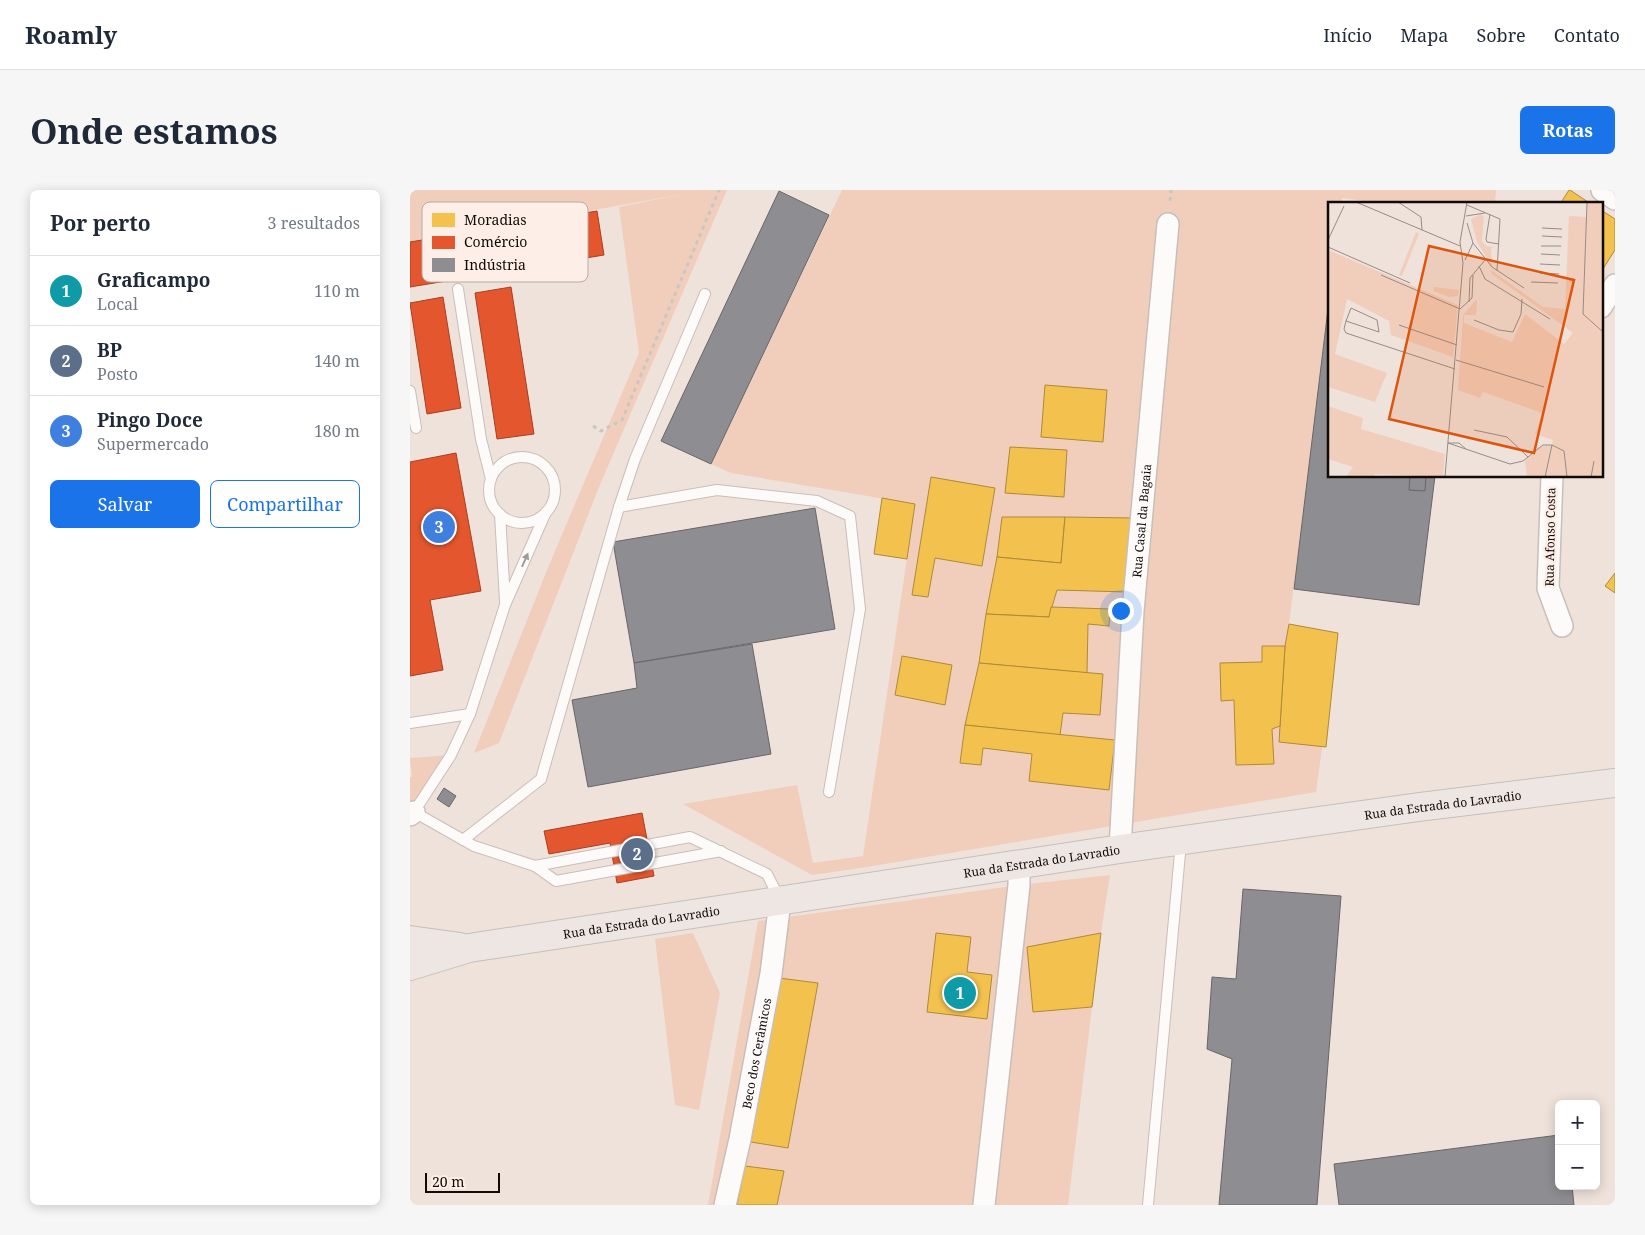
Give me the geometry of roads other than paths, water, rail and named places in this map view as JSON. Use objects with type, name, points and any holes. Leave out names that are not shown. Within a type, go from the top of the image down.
[{"type":"main road","name":"Rua da Estrada do Lavradio","points":[[410,966],[469,948],[1019,864],[1419,808],[1615,783]]},
{"type":"main road","name":"Rua da Estrada do Lavradio","points":[[410,940],[469,948]]},
{"type":"street","points":[[1602,190],[1615,199]]},
{"type":"street","name":"Rua Casal da Bagaia","points":[[1120,849],[1133,611],[1168,224]]},
{"type":"street","points":[[1602,305],[1615,285]]},
{"type":"street","name":"Rua Afonso Costa","points":[[1552,478],[1548,588],[1562,626]]},
{"type":"street","points":[[984,1205],[1019,885],[1019,864]]},
{"type":"street","name":"Beco dos Cerâmicos","points":[[725,1205],[740,1139],[771,974],[780,901]]},
{"type":"lane","points":[[458,289],[481,439],[491,478]]},
{"type":"lane","points":[[463,840],[541,779],[619,507],[635,458],[705,294]]},
{"type":"lane","points":[[410,391],[416,428]]},
{"type":"lane","points":[[546,512],[532,521],[520,523],[509,520],[500,514],[493,506],[489,495],[491,478],[500,465],[509,459],[519,456],[530,457],[540,462],[548,469],[553,478],[555,489],[553,499],[505,605],[470,714],[451,754],[412,814],[474,846],[535,866],[556,881],[721,852]]},
{"type":"lane","points":[[619,507],[717,490],[817,501],[850,516],[860,609],[829,792]]},
{"type":"lane","points":[[500,514],[505,605]]},
{"type":"lane","points":[[410,723],[470,714]]},
{"type":"lane","points":[[535,866],[690,836],[767,874],[780,901]]},
{"type":"lane","points":[[1148,1205],[1182,841]]},
{"type":"place","name":"Pingo Doce","points":[[439,527]]},
{"type":"place","name":"BP","points":[[637,854]]},
{"type":"place","name":"Graficampo","points":[[960,993]]}]
